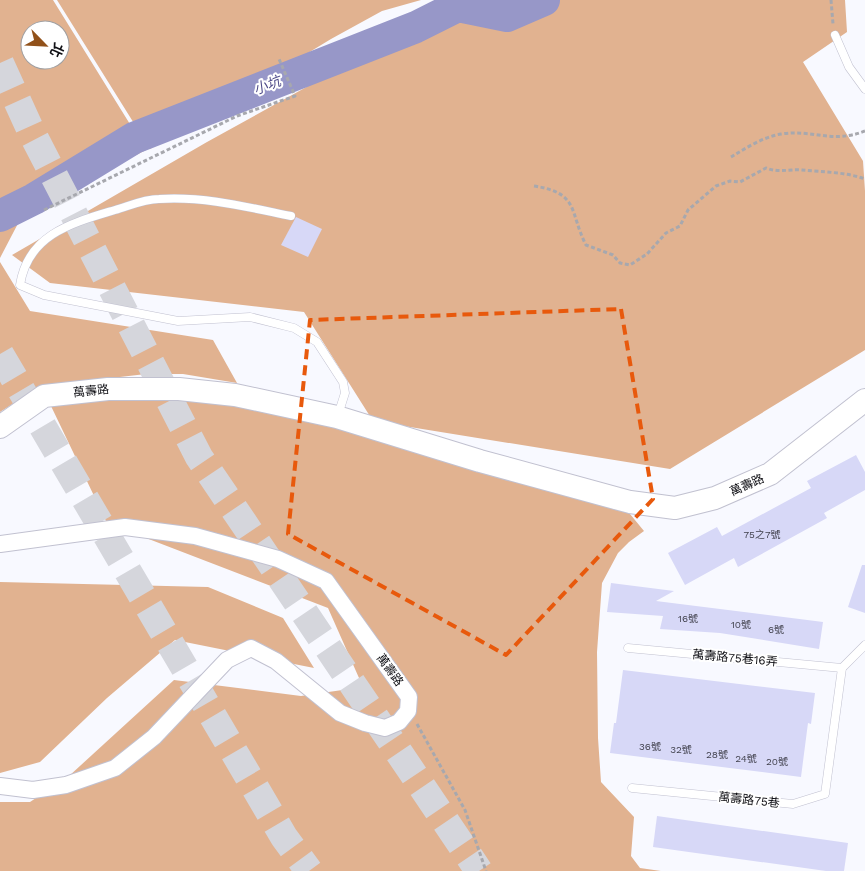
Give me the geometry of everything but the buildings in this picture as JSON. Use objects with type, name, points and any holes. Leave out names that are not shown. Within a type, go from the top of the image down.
[{"type":"street","name":"萬壽路","points":[[0,427],[44,396],[108,389],[179,389],[236,395],[337,417],[480,461],[630,502],[675,508],[715,498],[770,474],[865,400]]},
{"type":"street","name":"萬壽路","points":[[0,544],[125,527],[196,536],[278,559],[326,581],[410,697],[408,711]]},
{"type":"street","points":[[0,786],[33,790],[50,788],[66,785],[115,768],[154,738],[226,660],[251,648],[276,661],[340,712],[365,723],[386,728],[399,722],[408,711]]},
{"type":"lane","points":[[835,35],[849,67],[865,89]]},
{"type":"lane","points":[[291,216],[215,200],[152,199],[78,222],[50,235],[35,247],[22,271],[20,285],[44,295],[178,321],[250,317],[294,328],[316,342],[343,382],[345,394],[337,417]]},
{"type":"lane","points":[[842,668],[865,645]]},
{"type":"lane","name":"萬壽路75巷16弄","points":[[628,648],[842,668]]},
{"type":"lane","name":"萬壽路75巷","points":[[632,788],[793,804],[825,794],[842,668]]},
{"type":"path","points":[[832,0],[835,35]]},
{"type":"path","points":[[44,210],[237,116],[294,96],[279,59]]},
{"type":"path","points":[[731,157],[763,140],[780,134],[811,133],[834,138],[865,130]]},
{"type":"path","points":[[534,186],[560,193],[568,201],[576,213],[581,236],[586,245],[613,255],[620,263],[630,265],[647,254],[666,233],[680,226],[688,210],[708,192],[730,181],[740,182],[766,168],[774,171],[825,172],[855,176],[865,180]]},
{"type":"path","points":[[408,711],[431,746],[465,810],[486,871]]},
{"type":"highlighted area","points":[[621,309],[653,499],[506,655],[288,534],[310,320]]},
{"type":"shaded area","points":[[0,0],[53,0],[65,20],[20,20],[20,70],[70,70],[70,27],[146,150],[24,212],[0,258]]},
{"type":"shaded area","points":[[57,0],[421,0],[382,11],[331,39],[150,149]]},
{"type":"shaded area","points":[[493,0],[845,0],[847,32],[803,62],[863,161],[865,191],[865,350],[670,469],[373,421],[304,312],[50,283],[12,255],[207,142],[388,42]]},
{"type":"shaded area","points":[[0,262],[30,311],[213,340],[237,383],[183,374],[146,374],[59,384],[22,398],[0,412]]},
{"type":"shaded area","points":[[118,394],[269,409],[620,507],[630,514],[644,531],[618,553],[602,583],[597,652],[598,738],[601,782],[634,817],[631,856],[640,868],[661,871],[0,871],[0,802],[30,802],[69,776],[174,680],[301,696],[363,687],[328,608],[107,523],[51,406]]},
{"type":"shaded area","points":[[0,582],[208,587],[283,618],[314,668],[175,640],[107,698],[40,762],[0,773]]},
{"type":"waterway","name":"小坑","points":[[0,216],[34,199],[134,138],[416,27],[458,6],[507,16],[544,0]]},
{"type":"tunnel","points":[[0,63],[31,131],[199,457],[479,871]]},
{"type":"tunnel","points":[[0,354],[284,837],[309,871]]}]
